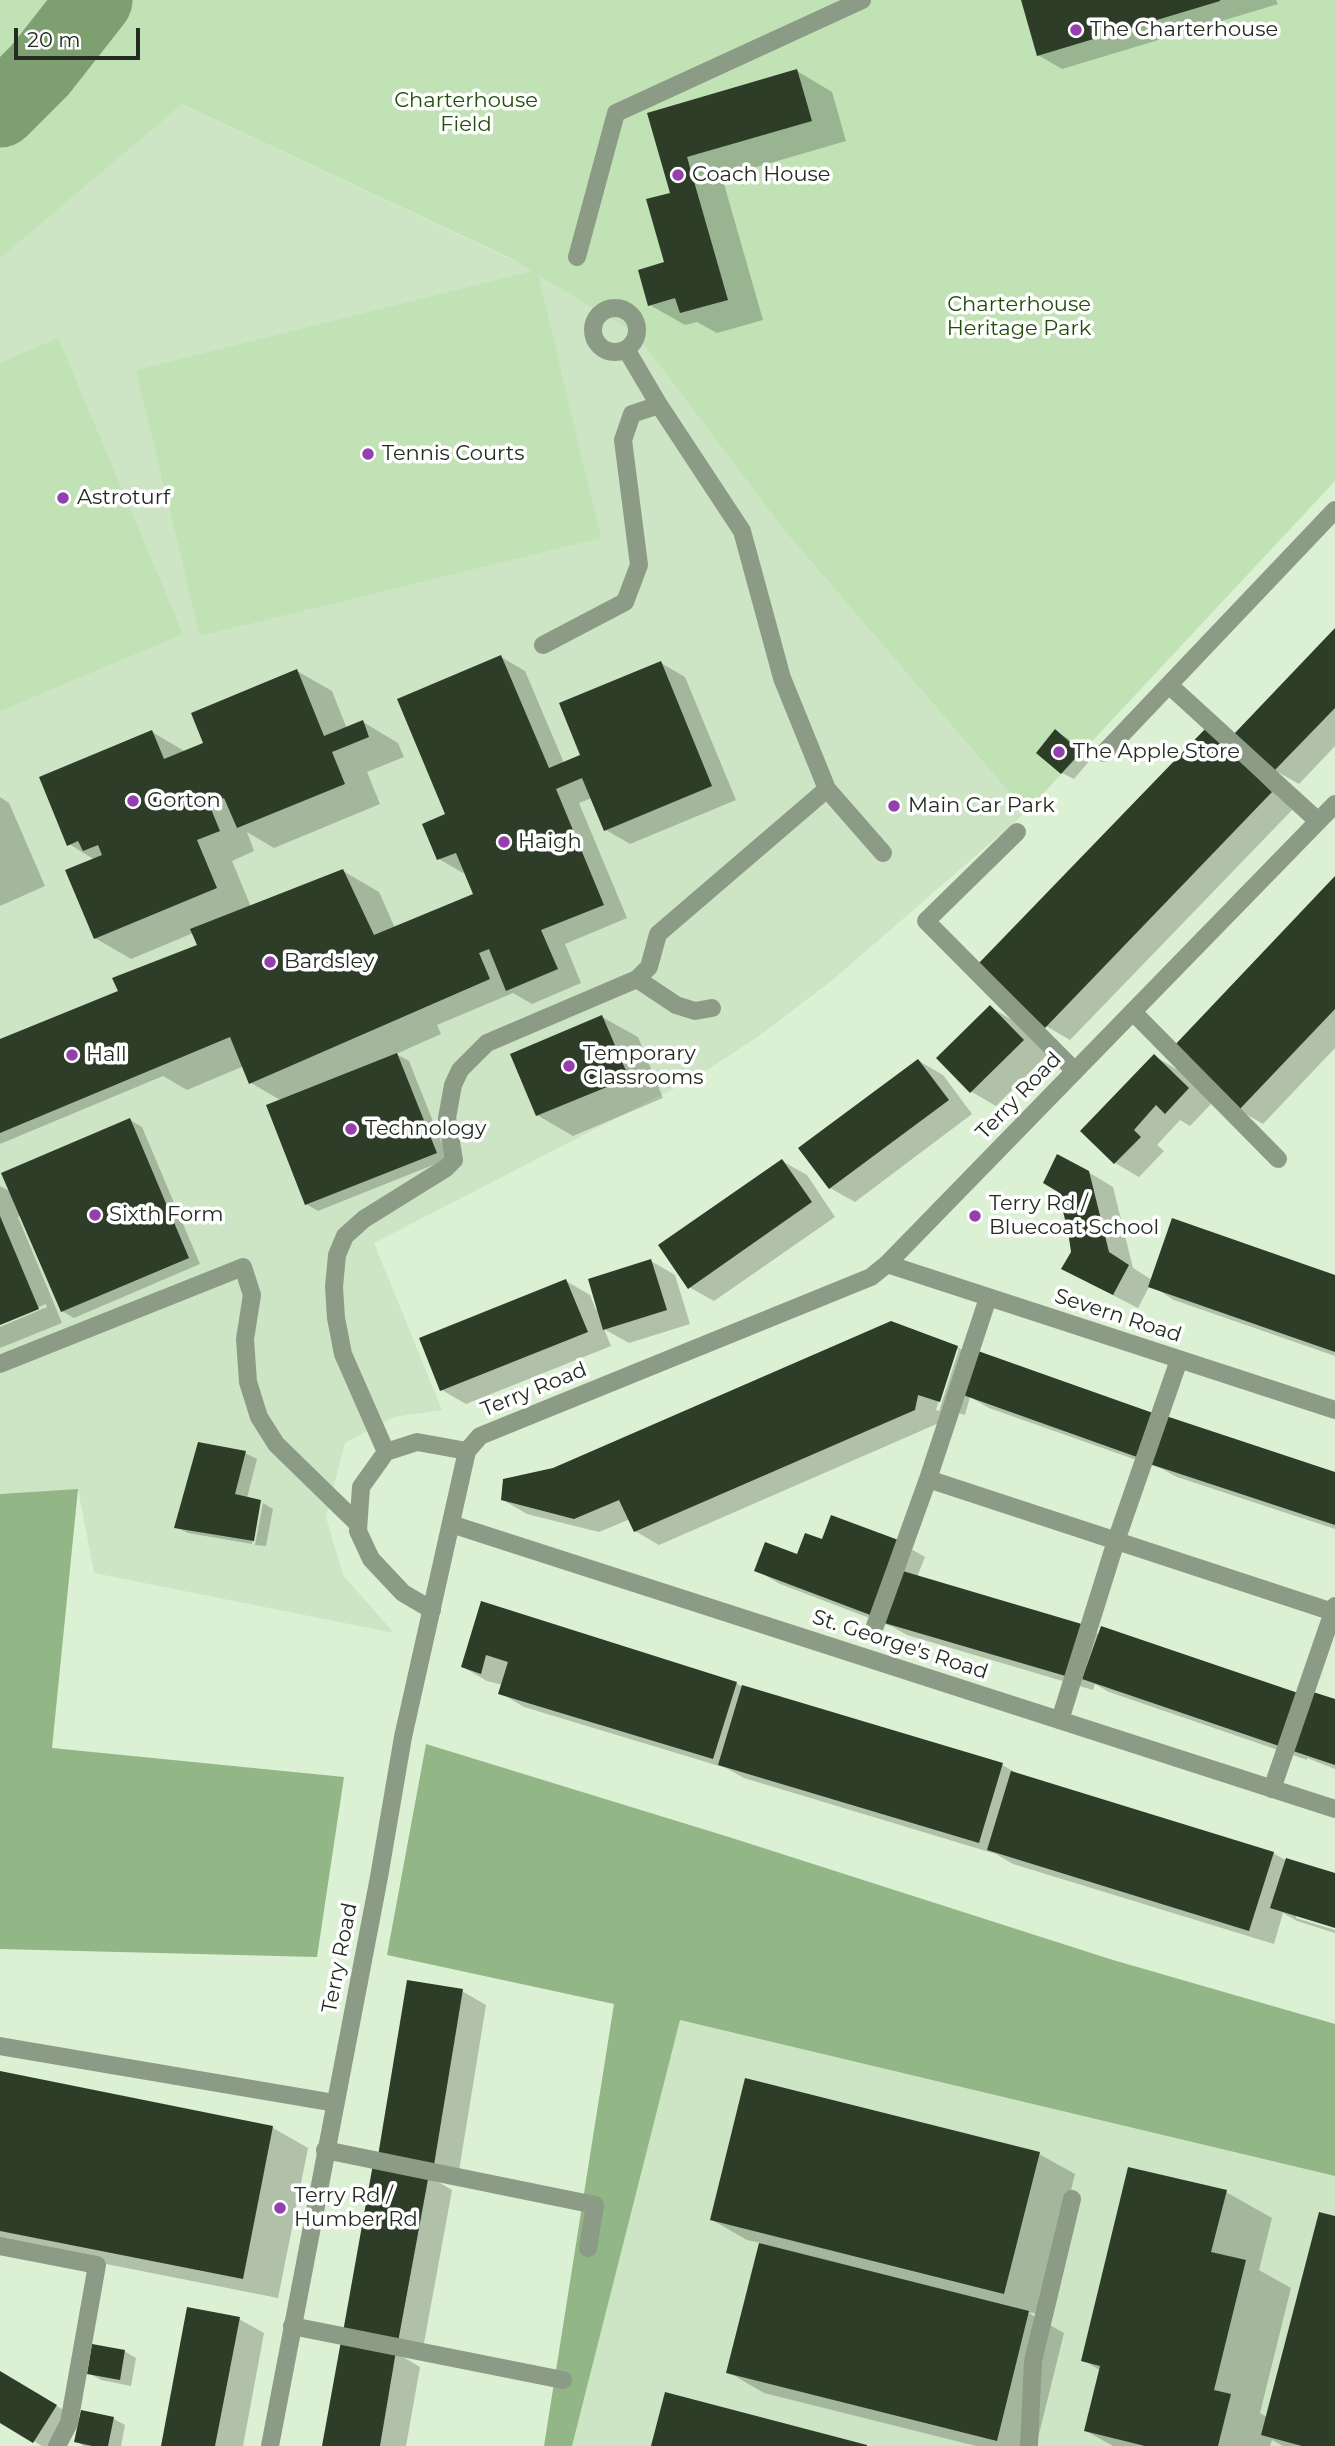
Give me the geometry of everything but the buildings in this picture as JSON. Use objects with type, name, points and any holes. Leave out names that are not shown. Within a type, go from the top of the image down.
[{"type":"street","points":[[578,257],[616,113],[862,0]]},
{"type":"street","points":[[626,349],[659,405],[742,531],[782,678],[827,789],[883,853]]},
{"type":"street","points":[[542,645],[625,602],[639,565],[622,440],[632,414],[659,405]]},
{"type":"street","points":[[1104,753],[1335,510]]},
{"type":"street","points":[[1168,685],[1318,821]]},
{"type":"street","points":[[386,1452],[343,1354],[336,1318],[334,1287],[337,1255],[345,1236],[364,1219],[446,1168],[454,1160],[447,1118],[453,1085],[460,1069],[487,1043],[637,979],[649,967],[655,937],[827,789]]},
{"type":"street","name":"Terry Road","points":[[270,2446],[379,1877],[403,1737],[467,1451],[480,1436],[871,1277],[887,1265],[1335,804]]},
{"type":"street","points":[[1017,832],[926,921],[1075,1071]]},
{"type":"street","points":[[637,979],[676,1005],[695,1011],[712,1008]]},
{"type":"street","points":[[1133,1012],[1278,1159]]},
{"type":"street","name":"Severn Road","points":[[887,1265],[1335,1410]]},
{"type":"street","points":[[0,1364],[243,1267],[252,1296],[245,1339],[248,1382],[259,1417],[276,1444],[359,1524]]},
{"type":"street","points":[[875,1626],[928,1479],[988,1297]]},
{"type":"street","points":[[1060,1720],[1116,1541],[1179,1360]]},
{"type":"street","points":[[432,1610],[403,1593],[371,1559],[358,1531],[361,1487],[386,1452],[417,1442],[467,1451]]},
{"type":"street","points":[[928,1479],[1334,1610],[1272,1789]]},
{"type":"street","name":"St. George's Road","points":[[451,1524],[1335,1809]]},
{"type":"street","points":[[0,2046],[335,2103]]},
{"type":"street","points":[[325,2150],[595,2205],[588,2248]]},
{"type":"street","points":[[1029,2446],[1033,2361],[1072,2199]]},
{"type":"street","points":[[0,2245],[97,2265],[69,2423],[57,2446]]},
{"type":"street","points":[[292,2326],[563,2380]]},
{"type":"shaded area","points":[[154,91],[536,271],[635,333],[784,530],[1026,812],[835,978],[759,1036],[698,1076],[374,1243],[442,1410],[394,1417],[345,1443],[326,1517],[343,1575],[394,1633],[94,1573],[78,1489],[0,1494],[0,207]]},
{"type":"shaded area","points":[[78,1489],[52,1748],[344,1777],[317,1957],[0,1949],[0,1494]]},
{"type":"shaded area","points":[[426,1744],[732,1838],[1113,1960],[1335,2024],[1335,2176],[680,2020],[572,2446],[544,2446],[614,2004],[387,1955]]},
{"type":"shaded area","points":[[680,2020],[1335,2176],[1335,2446],[572,2446]]},
{"type":"green space","name":"Charterhouse Heritage Park","points":[[0,0],[1335,0],[1335,481],[1026,812],[784,530],[635,333],[538,275],[601,538],[200,636],[136,370],[532,271],[510,258],[182,104],[0,258]]},
{"type":"green space","name":"Astroturf","points":[[58,338],[183,634],[0,711],[0,363]]},
{"type":"waterway","points":[[0,110],[40,70],[95,0]]},
{"type":"place","name":"The Charterhouse","points":[[1076,30]]},
{"type":"place","name":"Coach House","points":[[678,175]]},
{"type":"place","name":"Tennis Courts","points":[[368,454]]},
{"type":"place","name":"Astroturf","points":[[63,498]]},
{"type":"place","name":"The Apple Store","points":[[1059,752]]},
{"type":"place","name":"Gorton","points":[[133,801]]},
{"type":"place","name":"Main Car Park","points":[[894,806]]},
{"type":"place","name":"Haigh","points":[[504,842]]},
{"type":"place","name":"Bardsley","points":[[270,962]]},
{"type":"place","name":"Hall","points":[[72,1055]]},
{"type":"place","name":"Temporary Classrooms","points":[[569,1066]]},
{"type":"place","name":"Technology","points":[[351,1129]]},
{"type":"place","name":"Sixth Form","points":[[95,1215]]},
{"type":"place","name":"Terry Rd / Bluecoat School","points":[[975,1216]]},
{"type":"place","name":"Terry Rd / Humber Rd","points":[[280,2208]]},
{"type":"park label","name":"Charterhouse Field","points":[[466,113]]}]
